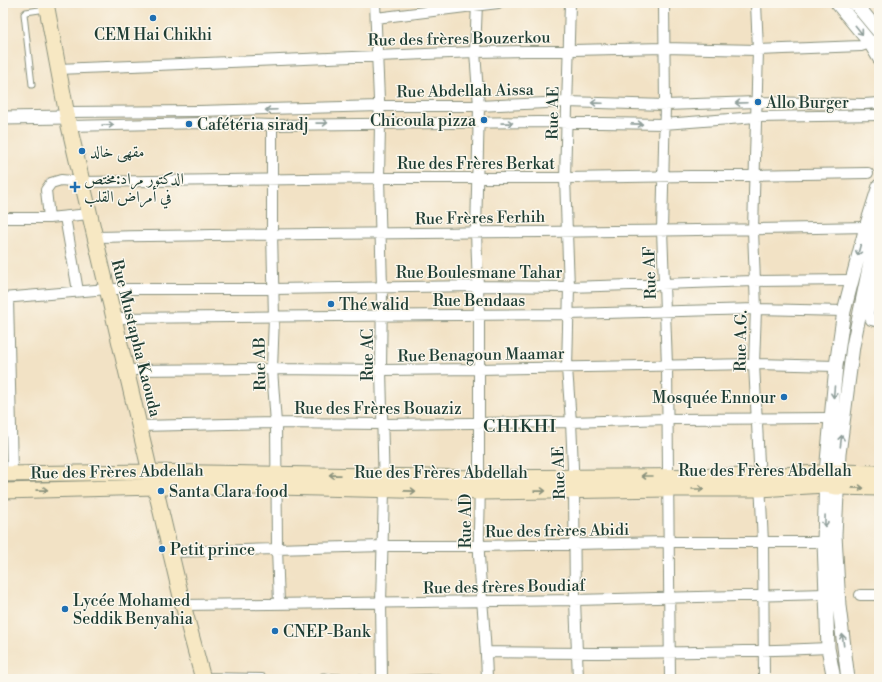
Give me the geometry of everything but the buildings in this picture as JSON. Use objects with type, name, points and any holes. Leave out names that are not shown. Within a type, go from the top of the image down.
[{"type":"main road","name":"Rue Mustapha Kaouda","points":[[47,6],[67,118],[94,236],[150,472],[202,679]]},
{"type":"main road","name":"Rue des Frères Abdellah","points":[[8,474],[150,472],[277,481],[480,485],[760,482],[832,479],[879,473]]},
{"type":"main road","name":"Rue des Frères Abdellah","points":[[832,479],[879,488]]},
{"type":"main road","name":"Rue des Frères Abdellah","points":[[3,491],[155,487],[277,481]]},
{"type":"street","name":"Rue AC","points":[[375,3],[380,106],[379,178],[382,287],[381,370],[384,483],[384,546],[381,602],[382,679]]},
{"type":"street","points":[[376,18],[477,4],[498,3]]},
{"type":"street","name":"Rue AE","points":[[570,3],[566,178],[569,287],[567,368],[571,422],[578,679]]},
{"type":"street","name":"Rue AF","points":[[664,3],[665,105],[662,230],[667,365],[670,679]]},
{"type":"street","name":"Rue A.G.","points":[[756,3],[758,50],[753,230],[756,309],[754,364],[763,542],[764,679]]},
{"type":"street","points":[[837,3],[870,43],[879,58]]},
{"type":"street","points":[[855,3],[879,32]]},
{"type":"street","name":"Rue AD","points":[[477,4],[475,52],[479,106],[476,232],[479,315],[479,546],[481,601],[487,679]]},
{"type":"street","name":"Rue des frères Bouzerkou","points":[[58,69],[378,55],[664,48],[758,50],[870,43]]},
{"type":"street","name":"Rue Abdellah Aissa","points":[[67,118],[380,106],[479,106],[567,102],[665,105],[757,102],[879,103]]},
{"type":"street","points":[[3,118],[67,118],[272,125],[446,122],[479,124],[664,124],[756,117],[879,115]]},
{"type":"street","name":"Rue AB","points":[[272,125],[274,317],[272,368],[276,423],[279,604]]},
{"type":"street","name":"Rue des Frères Berkat","points":[[49,218],[46,190],[50,183],[61,180],[82,182],[379,178],[566,178],[868,173]]},
{"type":"street","points":[[848,679],[839,606],[832,479],[832,418],[836,366],[844,311],[851,280],[879,186]]},
{"type":"street","points":[[3,218],[49,218],[89,214]]},
{"type":"street","points":[[65,217],[78,291]]},
{"type":"street","points":[[834,679],[828,648],[824,542],[832,479],[839,454],[853,346],[879,219]]},
{"type":"street","name":"Rue Frères Ferhih","points":[[94,236],[272,233],[753,230],[866,227]]},
{"type":"street","points":[[879,265],[868,314],[871,320],[879,322]]},
{"type":"street","name":"Rue Boulesmane Tahar","points":[[6,298],[107,289],[273,289],[478,286],[569,287],[665,283],[851,280]]},
{"type":"street","points":[[6,298],[8,474]]},
{"type":"street","name":"Rue Bendaas","points":[[114,318],[568,314],[756,309],[844,311]]},
{"type":"street","name":"Rue Benagoun Maamar","points":[[126,370],[272,368],[381,370],[754,364],[836,366]]},
{"type":"street","name":"Rue des Frères Bouaziz","points":[[140,426],[276,423],[383,424],[571,422],[667,419],[832,418]]},
{"type":"street","name":"Rue des frères Abidi","points":[[170,552],[384,546],[575,545],[668,542],[824,542]]},
{"type":"street","name":"Rue des frères Boudiaf","points":[[183,605],[575,600],[826,594]]},
{"type":"street","points":[[860,595],[879,595]]},
{"type":"street","points":[[486,652],[578,654],[670,653],[828,648]]},
{"type":"street","points":[[202,679],[262,679]]},
{"type":"lane","points":[[32,85],[24,14],[26,12],[47,6]]},
{"type":"lane","points":[[323,676],[372,679]]},
{"type":"lane","points":[[394,679],[438,677]]},
{"type":"place","name":"CEM Hai Chikhi","points":[[153,18]]},
{"type":"place","name":"Allo Burger","points":[[758,102]]},
{"type":"place","name":"Chicoula pizza","points":[[484,120]]},
{"type":"place","name":"Cafétéria siradj","points":[[189,124]]},
{"type":"place","name":"مقهى خالد","points":[[82,151]]},
{"type":"place","name":"الدكتور مراد:مختص في أمراض القلب","points":[[75,187]]},
{"type":"place","name":"Thé walid","points":[[331,304]]},
{"type":"place","name":"Mosquée Ennour","points":[[784,397]]},
{"type":"place","name":"Santa Clara food","points":[[161,491]]},
{"type":"place","name":"Petit prince","points":[[162,549]]},
{"type":"place","name":"Lycée Mohamed Seddik Benyahia","points":[[65,609]]},
{"type":"place","name":"CNEP-Bank","points":[[275,631]]},
{"type":"district","name":"CHIKHI","points":[[520,426]]}]
